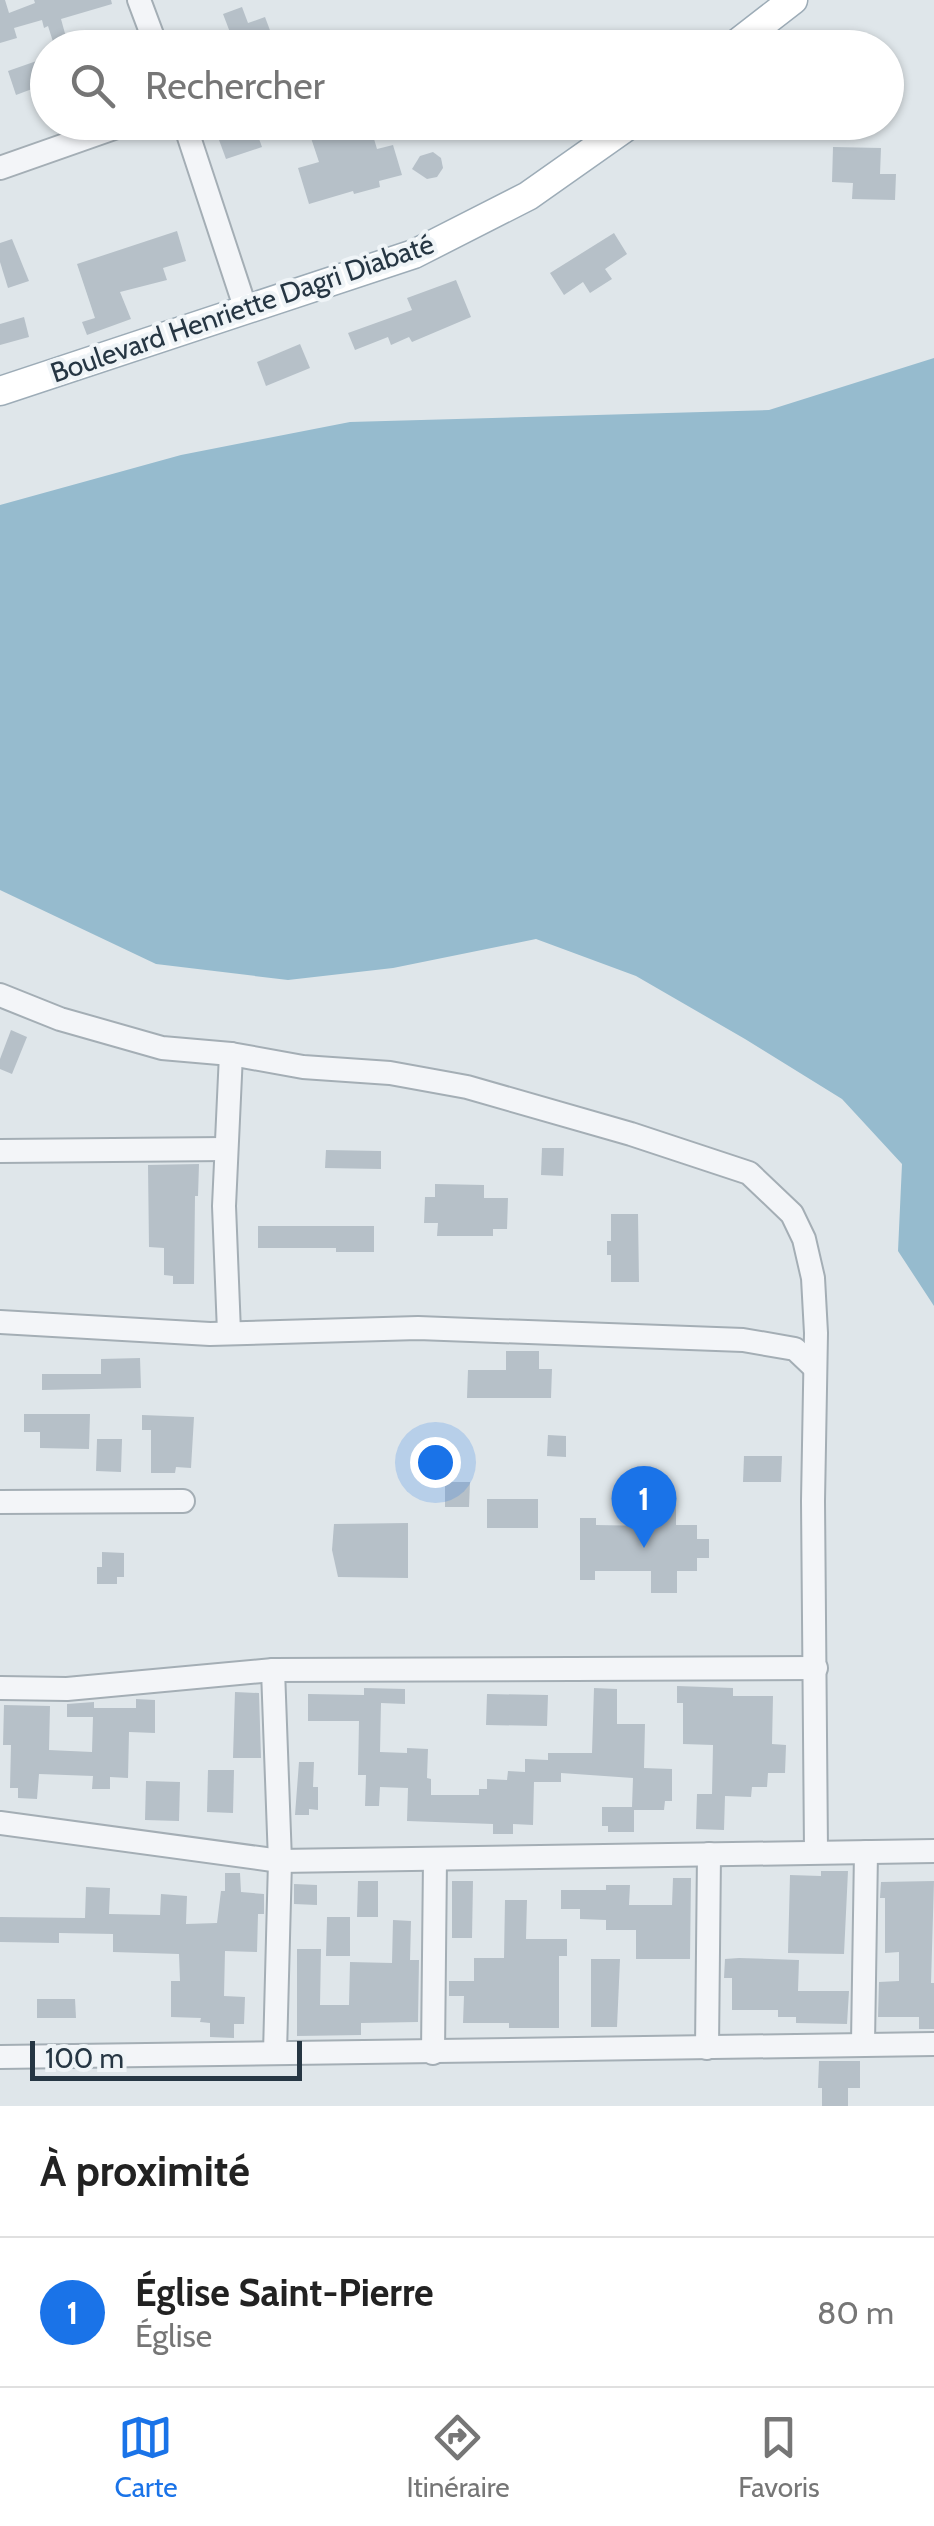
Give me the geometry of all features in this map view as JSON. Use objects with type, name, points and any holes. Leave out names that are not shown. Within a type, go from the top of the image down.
[{"type":"main road","points":[[754,30],[793,0]]},
{"type":"main road","name":"Boulevard Henriette Dagri Diabaté","points":[[0,391],[414,254],[528,196],[607,140]]},
{"type":"street","points":[[140,0],[151,30]]},
{"type":"street","points":[[0,168],[80,140]]},
{"type":"street","points":[[190,140],[246,310]]},
{"type":"street","points":[[0,995],[60,1019],[162,1048],[231,1054],[303,1067],[390,1073],[467,1086],[749,1173],[792,1214],[804,1238],[813,1278],[816,1851]]},
{"type":"street","points":[[229,1332],[224,1206],[231,1054]]},
{"type":"street","points":[[0,1151],[226,1150]]},
{"type":"street","points":[[0,1322],[210,1334],[418,1328],[743,1340],[795,1349],[815,1368]]},
{"type":"street","points":[[0,1502],[184,1501]]},
{"type":"street","points":[[0,1688],[67,1689],[273,1670],[816,1668]]},
{"type":"street","points":[[273,1670],[280,1861],[276,2053]]},
{"type":"street","points":[[0,1822],[280,1861],[934,1851]]},
{"type":"street","points":[[863,2043],[866,1852]]},
{"type":"street","points":[[708,2048],[709,1854]]},
{"type":"street","points":[[432,2053],[435,1859]]},
{"type":"street","points":[[0,2057],[934,2044]]},
{"type":"water","points":[[934,358],[934,1306],[898,1251],[902,1164],[842,1099],[636,976],[536,939],[393,968],[288,980],[156,964],[0,890],[0,505],[181,455],[350,422],[769,410]]},
{"type":"building","points":[[0,0],[5,0],[9,13],[35,3],[34,0],[111,0],[112,4],[61,19],[64,30],[44,28],[42,20],[14,28],[17,38],[0,43]]},
{"type":"building","points":[[242,7],[248,23],[265,17],[270,30],[229,30],[223,14]]},
{"type":"building","points":[[30,63],[30,90],[16,95],[8,71]]},
{"type":"building","points":[[219,140],[259,140],[262,147],[226,159]]},
{"type":"building","points":[[312,140],[374,140],[377,149],[393,145],[402,175],[379,181],[380,187],[309,204],[298,168],[319,162]]},
{"type":"building","points":[[833,147],[881,148],[880,174],[896,174],[895,200],[852,199],[853,183],[832,182]]},
{"type":"building","points":[[433,152],[441,158],[443,168],[437,177],[427,179],[412,169],[420,156]]},
{"type":"building","points":[[177,231],[186,261],[163,268],[167,280],[120,292],[131,319],[87,335],[82,322],[95,318],[77,264]]},
{"type":"building","points":[[614,233],[627,254],[605,269],[612,279],[590,293],[583,282],[564,295],[550,273]]},
{"type":"building","points":[[12,239],[29,281],[8,288],[0,262],[0,243]]},
{"type":"building","points":[[456,280],[471,317],[412,342],[409,337],[391,345],[388,337],[355,350],[348,333],[412,310],[407,298]]},
{"type":"building","points":[[24,317],[29,337],[0,345],[0,324]]},
{"type":"building","points":[[300,344],[310,368],[266,386],[257,362]]},
{"type":"building","points":[[11,1030],[27,1037],[12,1074],[0,1069]]},
{"type":"building","points":[[542,1148],[564,1148],[563,1176],[541,1175]]},
{"type":"building","points":[[326,1150],[381,1151],[381,1169],[325,1168]]},
{"type":"building","points":[[199,1164],[194,1284],[173,1284],[173,1276],[164,1275],[164,1248],[149,1247],[148,1165]]},
{"type":"building","points":[[435,1184],[484,1185],[484,1198],[508,1198],[507,1229],[493,1229],[493,1236],[437,1236],[438,1223],[424,1223],[425,1197],[435,1197]]},
{"type":"building","points":[[611,1214],[638,1214],[639,1282],[611,1282],[607,1241],[611,1241]]},
{"type":"building","points":[[258,1226],[374,1226],[374,1252],[258,1248]]},
{"type":"building","points":[[506,1351],[539,1351],[539,1369],[552,1369],[551,1398],[467,1398],[468,1370],[506,1370]]},
{"type":"building","points":[[140,1358],[141,1388],[42,1390],[42,1374],[101,1374],[101,1359]]},
{"type":"building","points":[[24,1414],[90,1414],[89,1449],[40,1448],[40,1432],[24,1432]]},
{"type":"building","points":[[142,1415],[194,1417],[191,1468],[151,1473],[151,1430],[142,1430]]},
{"type":"building","points":[[548,1435],[566,1436],[566,1457],[547,1456]]},
{"type":"building","points":[[97,1439],[122,1439],[121,1472],[96,1471]]},
{"type":"building","points":[[744,1456],[782,1456],[781,1482],[743,1482]]},
{"type":"building","points":[[445,1482],[470,1482],[469,1507],[445,1507]]},
{"type":"building","points":[[487,1499],[538,1499],[538,1528],[487,1528]]},
{"type":"building","points":[[653,1503],[676,1503],[676,1525],[697,1525],[697,1539],[709,1539],[709,1558],[697,1558],[697,1571],[677,1571],[677,1593],[651,1593],[651,1571],[595,1571],[595,1580],[580,1580],[580,1518],[596,1518],[596,1525],[653,1526]]},
{"type":"building","points":[[408,1523],[408,1578],[338,1577],[332,1550],[334,1524]]},
{"type":"building","points":[[102,1552],[124,1553],[124,1577],[117,1577],[117,1584],[97,1584]]},
{"type":"building","points":[[677,1686],[733,1688],[733,1696],[773,1696],[772,1744],[786,1745],[785,1773],[768,1773],[767,1787],[752,1787],[751,1797],[725,1796],[724,1830],[696,1829],[697,1794],[712,1794],[713,1745],[683,1744],[683,1703],[677,1703]]},
{"type":"building","points":[[364,1688],[405,1689],[405,1704],[381,1703],[380,1752],[428,1749],[431,1795],[479,1795],[479,1789],[487,1789],[487,1779],[507,1780],[508,1771],[525,1772],[525,1759],[548,1760],[548,1753],[592,1753],[594,1688],[617,1689],[617,1724],[645,1724],[644,1768],[672,1769],[672,1801],[665,1801],[664,1810],[634,1810],[634,1832],[608,1832],[608,1826],[602,1826],[602,1807],[632,1807],[633,1778],[561,1773],[561,1782],[534,1782],[533,1825],[513,1824],[513,1834],[493,1834],[493,1824],[407,1821],[408,1788],[380,1787],[379,1806],[365,1806],[366,1775],[358,1775],[359,1721],[308,1721],[308,1694],[364,1695]]},
{"type":"building","points":[[235,1692],[259,1693],[261,1758],[233,1758]]},
{"type":"building","points":[[487,1694],[548,1695],[547,1726],[486,1725]]},
{"type":"building","points":[[136,1699],[155,1700],[155,1733],[129,1732],[128,1778],[110,1777],[110,1789],[92,1789],[93,1776],[39,1774],[37,1799],[18,1798],[18,1788],[10,1788],[11,1745],[3,1745],[4,1705],[50,1706],[49,1750],[92,1752],[93,1717],[67,1717],[67,1704],[94,1702],[94,1708],[136,1708]]},
{"type":"building","points":[[299,1762],[314,1762],[313,1787],[318,1787],[318,1810],[309,1809],[309,1815],[295,1815]]},
{"type":"building","points":[[208,1770],[234,1770],[233,1813],[207,1812]]},
{"type":"building","points":[[146,1781],[180,1782],[179,1821],[145,1820]]},
{"type":"building","points":[[821,1871],[848,1871],[844,1954],[788,1953],[790,1875],[821,1876]]},
{"type":"building","points":[[225,1873],[240,1873],[241,1892],[264,1894],[264,1914],[258,1914],[257,1952],[225,1951],[224,1996],[245,1997],[244,2024],[234,2024],[234,2038],[210,2037],[210,2023],[200,2022],[201,2018],[171,2017],[171,1981],[180,1981],[179,1954],[113,1952],[113,1934],[59,1933],[59,1943],[0,1942],[0,1917],[85,1918],[86,1887],[110,1888],[109,1914],[160,1915],[161,1894],[187,1896],[186,1924],[217,1923]]},
{"type":"building","points":[[673,1878],[691,1878],[690,1959],[636,1959],[636,1930],[606,1930],[606,1920],[580,1919],[580,1909],[561,1909],[561,1890],[606,1890],[606,1885],[630,1885],[629,1905],[672,1905]]},
{"type":"building","points":[[358,1881],[378,1881],[378,1917],[357,1917]]},
{"type":"building","points":[[452,1881],[473,1881],[472,1938],[452,1938]]},
{"type":"building","points":[[934,1881],[934,2029],[919,2029],[919,2017],[878,2017],[879,1982],[899,1981],[899,1952],[885,1953],[885,1898],[880,1898],[881,1882]]},
{"type":"building","points":[[294,1884],[317,1885],[317,1905],[294,1904]]},
{"type":"building","points":[[505,1900],[527,1900],[526,1939],[567,1939],[567,1956],[559,1956],[559,2028],[463,2023],[464,1996],[449,1996],[449,1981],[474,1981],[474,1958],[504,1958]]},
{"type":"building","points":[[327,1917],[350,1917],[350,1956],[326,1956]]},
{"type":"building","points":[[393,1920],[411,1921],[410,1960],[419,1960],[418,2022],[361,2023],[361,2035],[297,2036],[297,1949],[321,1949],[320,2005],[349,2005],[350,1962],[392,1963]]},
{"type":"building","points":[[591,1959],[620,1959],[617,2027],[591,2027]]},
{"type":"building","points":[[725,1959],[799,1960],[798,1991],[849,1991],[847,2024],[796,2023],[796,2017],[778,2017],[778,2010],[732,2010],[732,1978],[724,1978]]},
{"type":"building","points":[[37,1999],[75,1999],[76,2018],[37,2018]]},
{"type":"building","points":[[819,2061],[860,2061],[860,2088],[848,2088],[848,2106],[822,2106]]},
{"type":"place","name":"Église Saint-Pierre","points":[[644,1548]]}]
